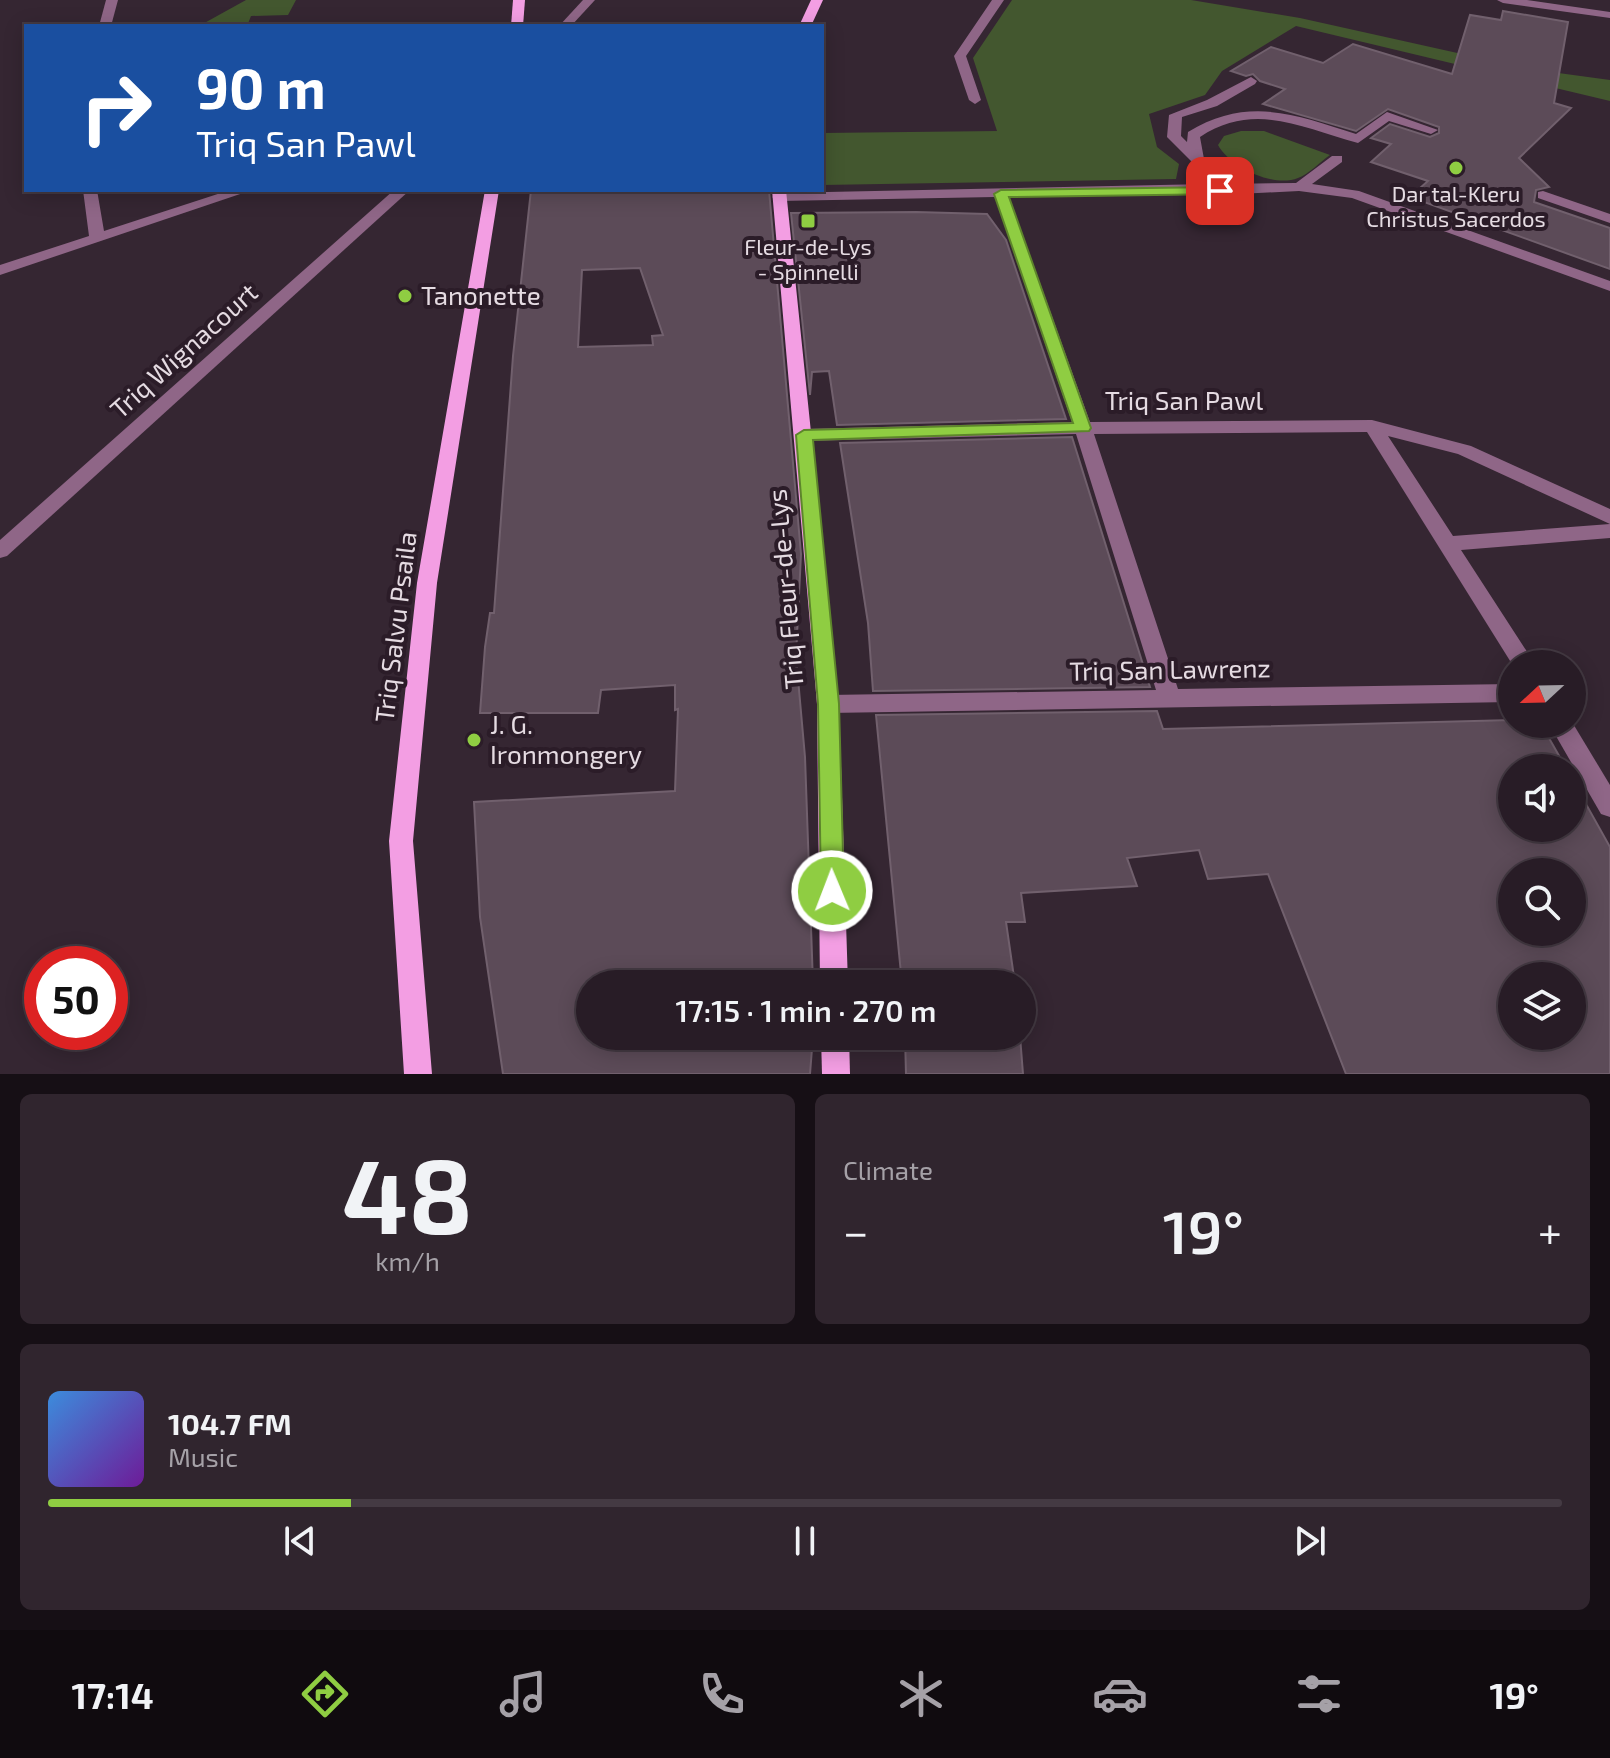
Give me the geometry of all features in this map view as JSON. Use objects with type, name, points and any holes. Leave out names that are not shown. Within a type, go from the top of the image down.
[{"type":"main road","points":[[517,24],[519,0]]},
{"type":"main road","points":[[806,24],[817,0]]},
{"type":"main road","name":"Triq Salvu Psaila","points":[[418,1074],[401,841],[427,583],[492,192]]},
{"type":"main road","name":"Triq Fleur-de-Lys","points":[[779,194],[828,704],[834,970]]},
{"type":"main road","points":[[835,1050],[836,1074]]},
{"type":"street","points":[[106,24],[112,0]]},
{"type":"street","points":[[567,24],[589,0]]},
{"type":"street","points":[[975,100],[960,56],[998,0]]},
{"type":"street","points":[[1505,0],[1610,15]]},
{"type":"street","points":[[1220,191],[1197,159],[1174,137],[1176,115],[1212,103],[1251,81]]},
{"type":"street","points":[[1197,159],[1193,135],[1219,119],[1256,115],[1290,117],[1358,139],[1387,116],[1431,130]]},
{"type":"street","points":[[1299,187],[1337,159]]},
{"type":"street","points":[[779,194],[1001,194],[1299,187],[1354,194],[1610,286]]},
{"type":"street","points":[[90,192],[97,237]]},
{"type":"street","points":[[0,270],[239,192]]},
{"type":"street","name":"Triq Wignacourt","points":[[0,551],[401,192]]},
{"type":"street","points":[[1001,194],[1083,428],[1170,698]]},
{"type":"street","points":[[1543,195],[1610,219]]},
{"type":"street","points":[[1372,426],[1515,650]]},
{"type":"street","name":"Triq San Pawl","points":[[804,435],[1083,428],[1372,426],[1464,450],[1610,520]]},
{"type":"street","points":[[1446,544],[1610,520]]},
{"type":"street","name":"Triq San Lawrenz","points":[[828,704],[1498,693]]},
{"type":"street","points":[[1569,738],[1610,807]]},
{"type":"green space","points":[[246,0],[296,0],[288,15],[251,16],[248,24],[203,24]]},
{"type":"green space","points":[[1012,0],[1191,0],[1300,18],[1529,69],[1610,80],[1610,101],[1296,26],[1222,71],[1205,95],[1149,114],[1157,147],[1179,164],[1176,179],[824,185],[824,133],[997,131],[973,58]]},
{"type":"green space","points":[[1241,131],[1264,131],[1330,155],[1298,178],[1265,178],[1232,161],[1218,145],[1224,136]]},
{"type":"building","points":[[1503,11],[1568,22],[1554,103],[1571,108],[1519,158],[1549,187],[1536,190],[1534,202],[1610,228],[1610,269],[1410,197],[1428,181],[1371,162],[1391,144],[1371,138],[1390,124],[1430,137],[1439,133],[1439,127],[1388,109],[1356,131],[1263,104],[1285,89],[1260,81],[1253,74],[1246,76],[1231,71],[1271,47],[1323,63],[1353,44],[1452,74],[1470,15],[1501,20]]},
{"type":"building","points":[[531,192],[769,192],[801,554],[796,656],[805,757],[813,970],[576,970],[576,1050],[812,1050],[810,1074],[503,1074],[480,917],[474,802],[675,791],[678,709],[675,710],[675,685],[601,690],[598,713],[480,713],[490,613],[494,613],[513,356]],"holes":[[[640,268],[663,335],[652,336],[653,345],[578,347],[582,270]]]},
{"type":"building","points":[[791,213],[987,214],[1006,240],[1066,419],[837,425],[829,371],[812,372],[810,395]]},
{"type":"building","points":[[1072,437],[1150,687],[873,691],[868,623],[840,443]]},
{"type":"building","points":[[1157,711],[1163,729],[1498,720],[1498,738],[1549,738],[1558,754],[1498,754],[1498,842],[1586,842],[1586,804],[1610,847],[1610,1074],[1346,1074],[1268,874],[1208,879],[1199,850],[1127,858],[1137,886],[1021,893],[1025,922],[1006,922],[1013,970],[901,970],[876,715]]},
{"type":"building","points":[[905,1050],[1021,1050],[1023,1074],[906,1074]]},
{"type":"place","name":"Dar tal-Kleru Christus Sacerdos","points":[[1456,168]]},
{"type":"place","name":"Fleur-de-Lys - Spinnelli","points":[[808,221]]},
{"type":"place","name":"Tanonette","points":[[405,296]]},
{"type":"place","name":"J. G. Ironmongery","points":[[474,740]]},
{"type":"route","points":[[832,891],[828,704],[804,435],[1083,428],[1001,194],[1220,191]]}]
